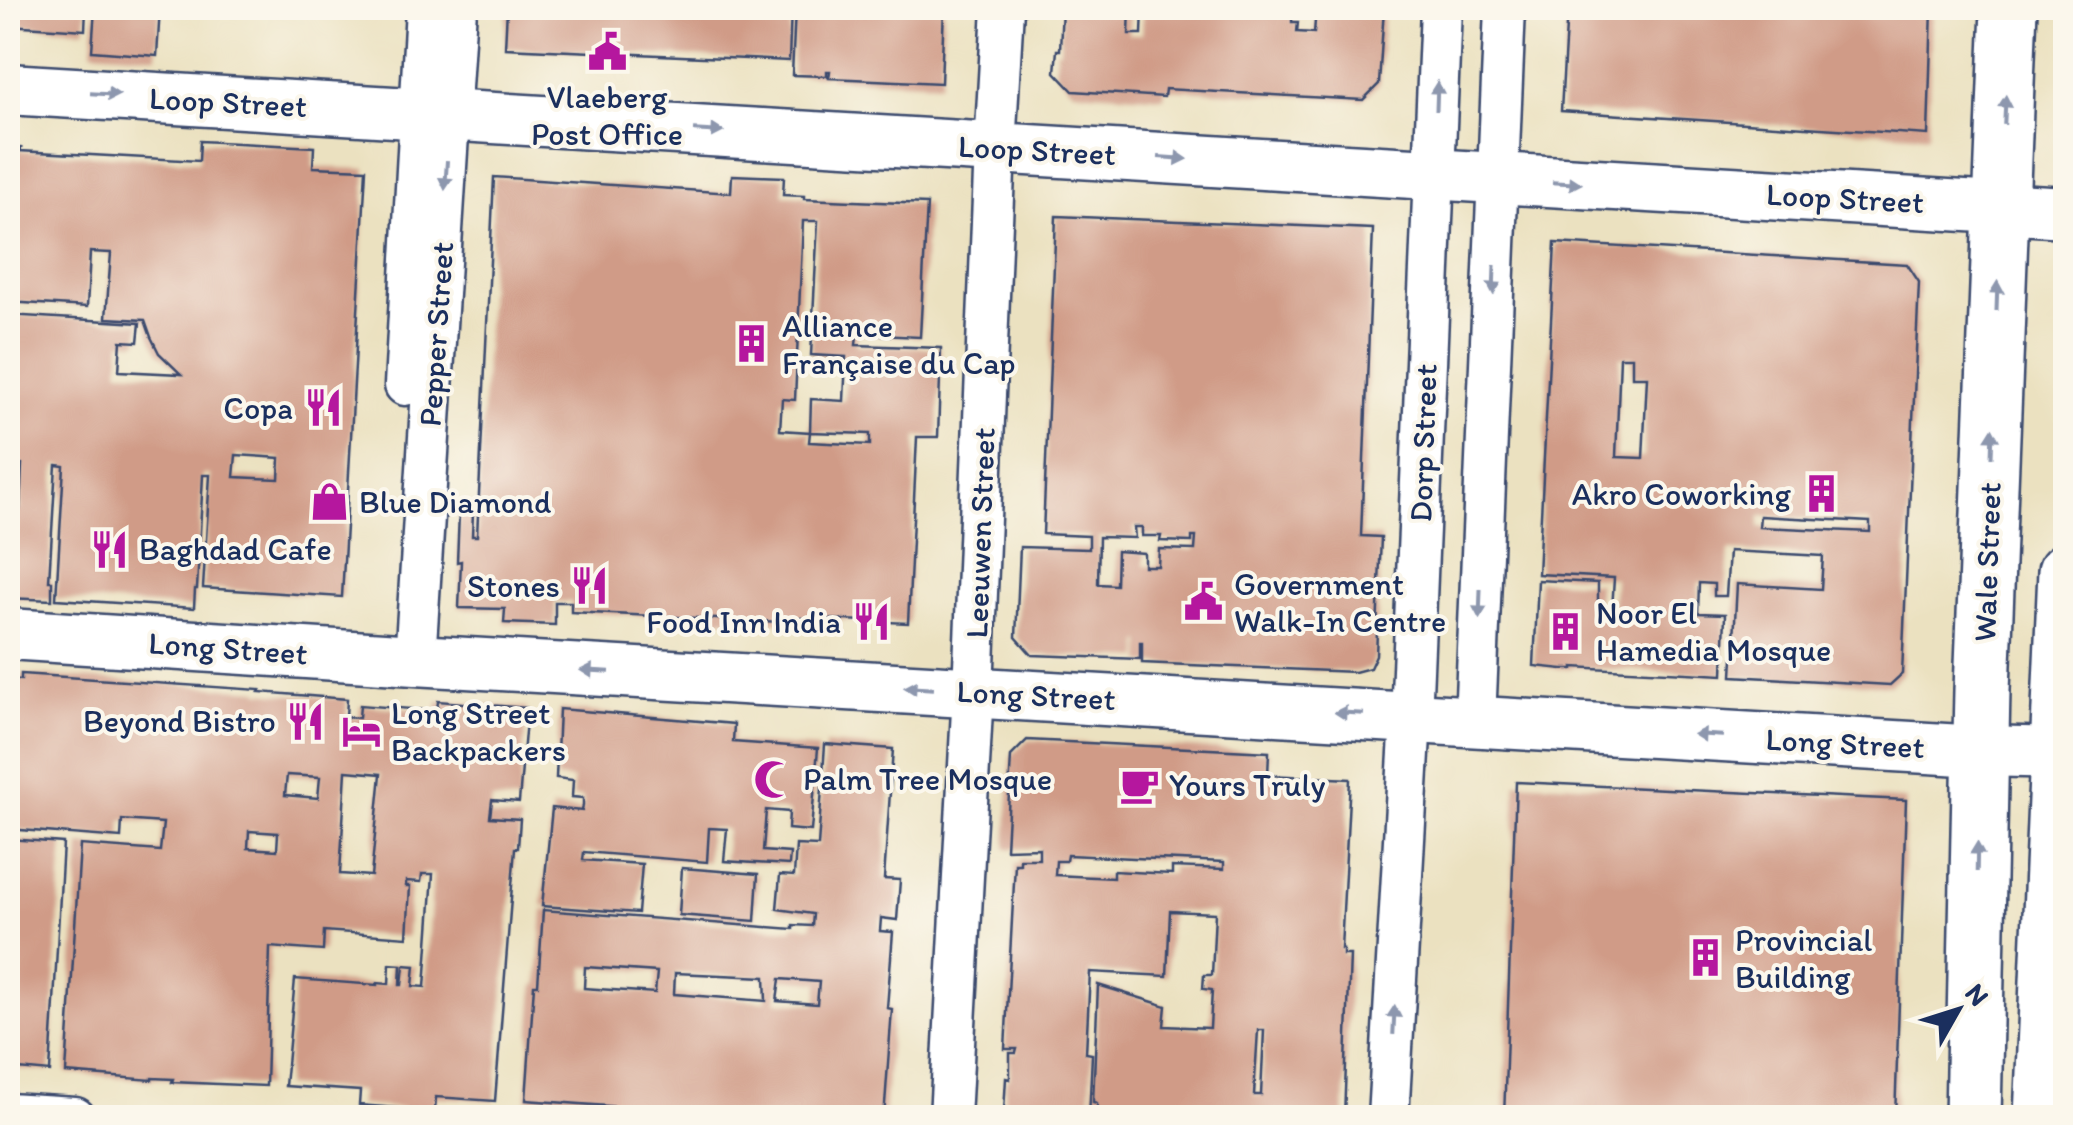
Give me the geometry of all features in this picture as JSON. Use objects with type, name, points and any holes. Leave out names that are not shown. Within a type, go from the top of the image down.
[{"type":"main road","name":"Wale Street","points":[[1973,1118],[1980,751],[2010,8]]},
{"type":"main road","points":[[2042,1118],[2062,753],[2066,571]]},
{"type":"street","name":"Pepper Street","points":[[426,8],[435,114]]},
{"type":"street","name":"Pepper Street","points":[[402,659],[435,114],[456,8]]},
{"type":"street","name":"Leeuwen Street","points":[[950,1118],[1003,8]]},
{"type":"street","name":"Dorp Street","points":[[1388,1118],[1412,718],[1441,8]]},
{"type":"street","name":"Dorp Street","points":[[1475,721],[1505,8]]},
{"type":"street","name":"Loop Street","points":[[8,88],[2066,212]]},
{"type":"street","name":"Long Street","points":[[8,634],[2062,753]]},
{"type":"street","points":[[8,1114],[75,1118]]},
{"type":"building","points":[[8,8],[86,8],[85,30],[8,25]]},
{"type":"building","points":[[95,8],[160,8],[157,56],[92,51]]},
{"type":"building","points":[[507,8],[791,8],[789,61],[505,48]]},
{"type":"building","points":[[795,8],[944,8],[941,83],[829,78],[830,71],[827,76],[792,75]]},
{"type":"building","points":[[1062,8],[1130,8],[1129,34],[1142,34],[1143,8],[1292,8],[1292,22],[1298,22],[1297,32],[1314,33],[1316,8],[1384,8],[1379,84],[1363,100],[1165,89],[1164,97],[1073,91],[1055,72]]},
{"type":"building","points":[[1567,8],[1932,8],[1928,135],[1561,111]]},
{"type":"building","points":[[200,141],[314,147],[313,167],[366,169],[342,597],[203,588],[210,475],[203,475],[194,608],[56,599],[64,466],[56,465],[49,581],[52,600],[8,598],[8,510],[20,510],[22,464],[8,462],[8,315],[140,323],[138,342],[121,341],[119,371],[181,374],[159,353],[145,320],[106,318],[111,253],[90,252],[87,307],[8,302],[8,147],[21,148],[20,151],[199,161]],"holes":[[[236,455],[280,458],[279,479],[234,477]]]},
{"type":"building","points":[[732,175],[784,177],[783,195],[804,199],[927,204],[920,337],[857,334],[856,345],[941,348],[938,437],[917,437],[908,623],[801,618],[801,623],[571,612],[571,602],[555,602],[555,625],[504,623],[505,609],[459,608],[459,513],[473,513],[472,536],[477,536],[494,177],[731,193]],"holes":[[[803,221],[818,221],[811,355],[846,357],[844,401],[811,399],[810,432],[780,430],[782,399],[795,400]],[[810,432],[870,434],[870,445],[809,442]]]},
{"type":"building","points":[[1056,216],[1373,229],[1361,536],[1381,537],[1376,655],[1370,668],[1355,672],[1142,663],[1142,642],[1140,659],[1032,655],[1016,637],[1020,547],[1089,549],[1089,536],[1043,534]],"holes":[[[1134,527],[1142,527],[1142,536],[1161,536],[1160,541],[1192,542],[1192,537],[1196,537],[1195,550],[1159,549],[1158,566],[1144,566],[1144,553],[1117,551],[1116,585],[1098,584],[1099,537],[1135,538]]]},
{"type":"building","points":[[1555,243],[1907,264],[1919,282],[1902,674],[1890,685],[1732,676],[1737,584],[1821,589],[1823,556],[1729,551],[1726,596],[1714,596],[1714,584],[1699,583],[1698,613],[1725,614],[1723,675],[1534,666],[1538,580],[1598,583],[1598,609],[1612,610],[1614,578],[1538,574]],"holes":[[[1620,357],[1632,357],[1632,377],[1647,377],[1643,458],[1616,457]],[[1760,516],[1870,522],[1870,532],[1759,527]]]},
{"type":"building","points":[[21,674],[347,699],[346,717],[359,718],[360,705],[437,711],[438,701],[527,708],[519,802],[492,800],[490,817],[520,819],[495,1101],[436,1097],[435,1111],[359,1105],[360,1091],[285,1086],[295,979],[389,984],[390,964],[401,965],[400,985],[404,965],[415,966],[413,986],[425,987],[433,874],[422,874],[421,882],[406,881],[406,886],[410,886],[407,937],[324,931],[323,951],[270,947],[266,1086],[66,1073],[80,845],[160,851],[163,823],[122,820],[121,838],[8,829],[8,788],[12,789],[13,781],[8,780],[8,679],[21,680]],"holes":[[[346,771],[381,774],[371,876],[340,874]],[[287,775],[320,777],[318,798],[285,795]],[[249,831],[278,833],[277,850],[248,848]]]},
{"type":"building","points":[[559,709],[734,724],[733,742],[818,748],[811,831],[788,829],[789,812],[766,810],[763,851],[790,853],[789,865],[724,861],[727,829],[709,828],[707,862],[584,852],[583,860],[642,864],[638,913],[542,906],[552,808],[582,811],[583,805],[583,798],[572,797],[573,780],[556,778]]},
{"type":"building","points":[[1027,740],[1269,752],[1268,775],[1350,779],[1341,949],[1343,955],[1350,955],[1344,1118],[1097,1118],[1097,1103],[1093,1102],[1098,985],[1166,1006],[1164,1026],[1210,1028],[1212,990],[1203,989],[1204,975],[1212,975],[1215,913],[1170,911],[1167,976],[1090,972],[1086,1053],[1092,1054],[1089,1118],[1008,1118],[1008,1111],[1004,1111],[1006,1078],[1010,1079],[1010,1053],[1017,1049],[1005,1049],[1015,864],[1020,864],[1020,859],[1039,859],[1039,848],[1006,849],[1011,756]],"holes":[[[1067,855],[1224,862],[1224,869],[1172,867],[1172,874],[1113,871],[1113,878],[1055,875],[1056,861],[1066,861]],[[1258,1030],[1264,1030],[1261,1095],[1254,1095]]]},
{"type":"building","points":[[825,744],[893,749],[884,879],[900,880],[897,920],[881,918],[880,931],[893,932],[884,1118],[722,1113],[721,1117],[526,1100],[543,910],[793,929],[793,925],[812,926],[813,914],[777,909],[780,875],[794,876],[796,845],[818,846]],"holes":[[[585,967],[657,972],[655,993],[584,988]],[[675,973],[765,977],[766,1001],[674,994]],[[780,979],[819,982],[817,1004],[777,1001]]]},
{"type":"building","name":"Provincial Building","points":[[1516,782],[1906,800],[1895,1118],[1504,1118]]},
{"type":"building","points":[[8,839],[63,843],[50,1072],[8,1068]]},
{"type":"building","points":[[682,868],[758,874],[755,921],[679,915]]},
{"type":"place","name":"Vlaeberg Post Office","points":[[607,52]]},
{"type":"place","name":"Alliance Française du Cap","points":[[752,344]]},
{"type":"place","name":"Copa","points":[[323,408]]},
{"type":"place","name":"Akro Coworking","points":[[1821,494]]},
{"type":"place","name":"Blue Diamond","points":[[329,502]]},
{"type":"place","name":"Baghdad Cafe","points":[[109,549]]},
{"type":"place","name":"Stones","points":[[590,586]]},
{"type":"place","name":"Government Walk-In Centre","points":[[1204,602]]},
{"type":"place","name":"Food Inn India","points":[[871,622]]},
{"type":"place","name":"Noor El Hamedia Mosque","points":[[1566,631]]},
{"type":"place","name":"Beyond Bistro","points":[[306,721]]},
{"type":"place","name":"Long Street Backpackers","points":[[361,731]]},
{"type":"place","name":"Palm Tree Mosque","points":[[773,779]]},
{"type":"place","name":"Yours Truly","points":[[1139,785]]},
{"type":"place","name":"Provincial Building","points":[[1705,958]]}]
